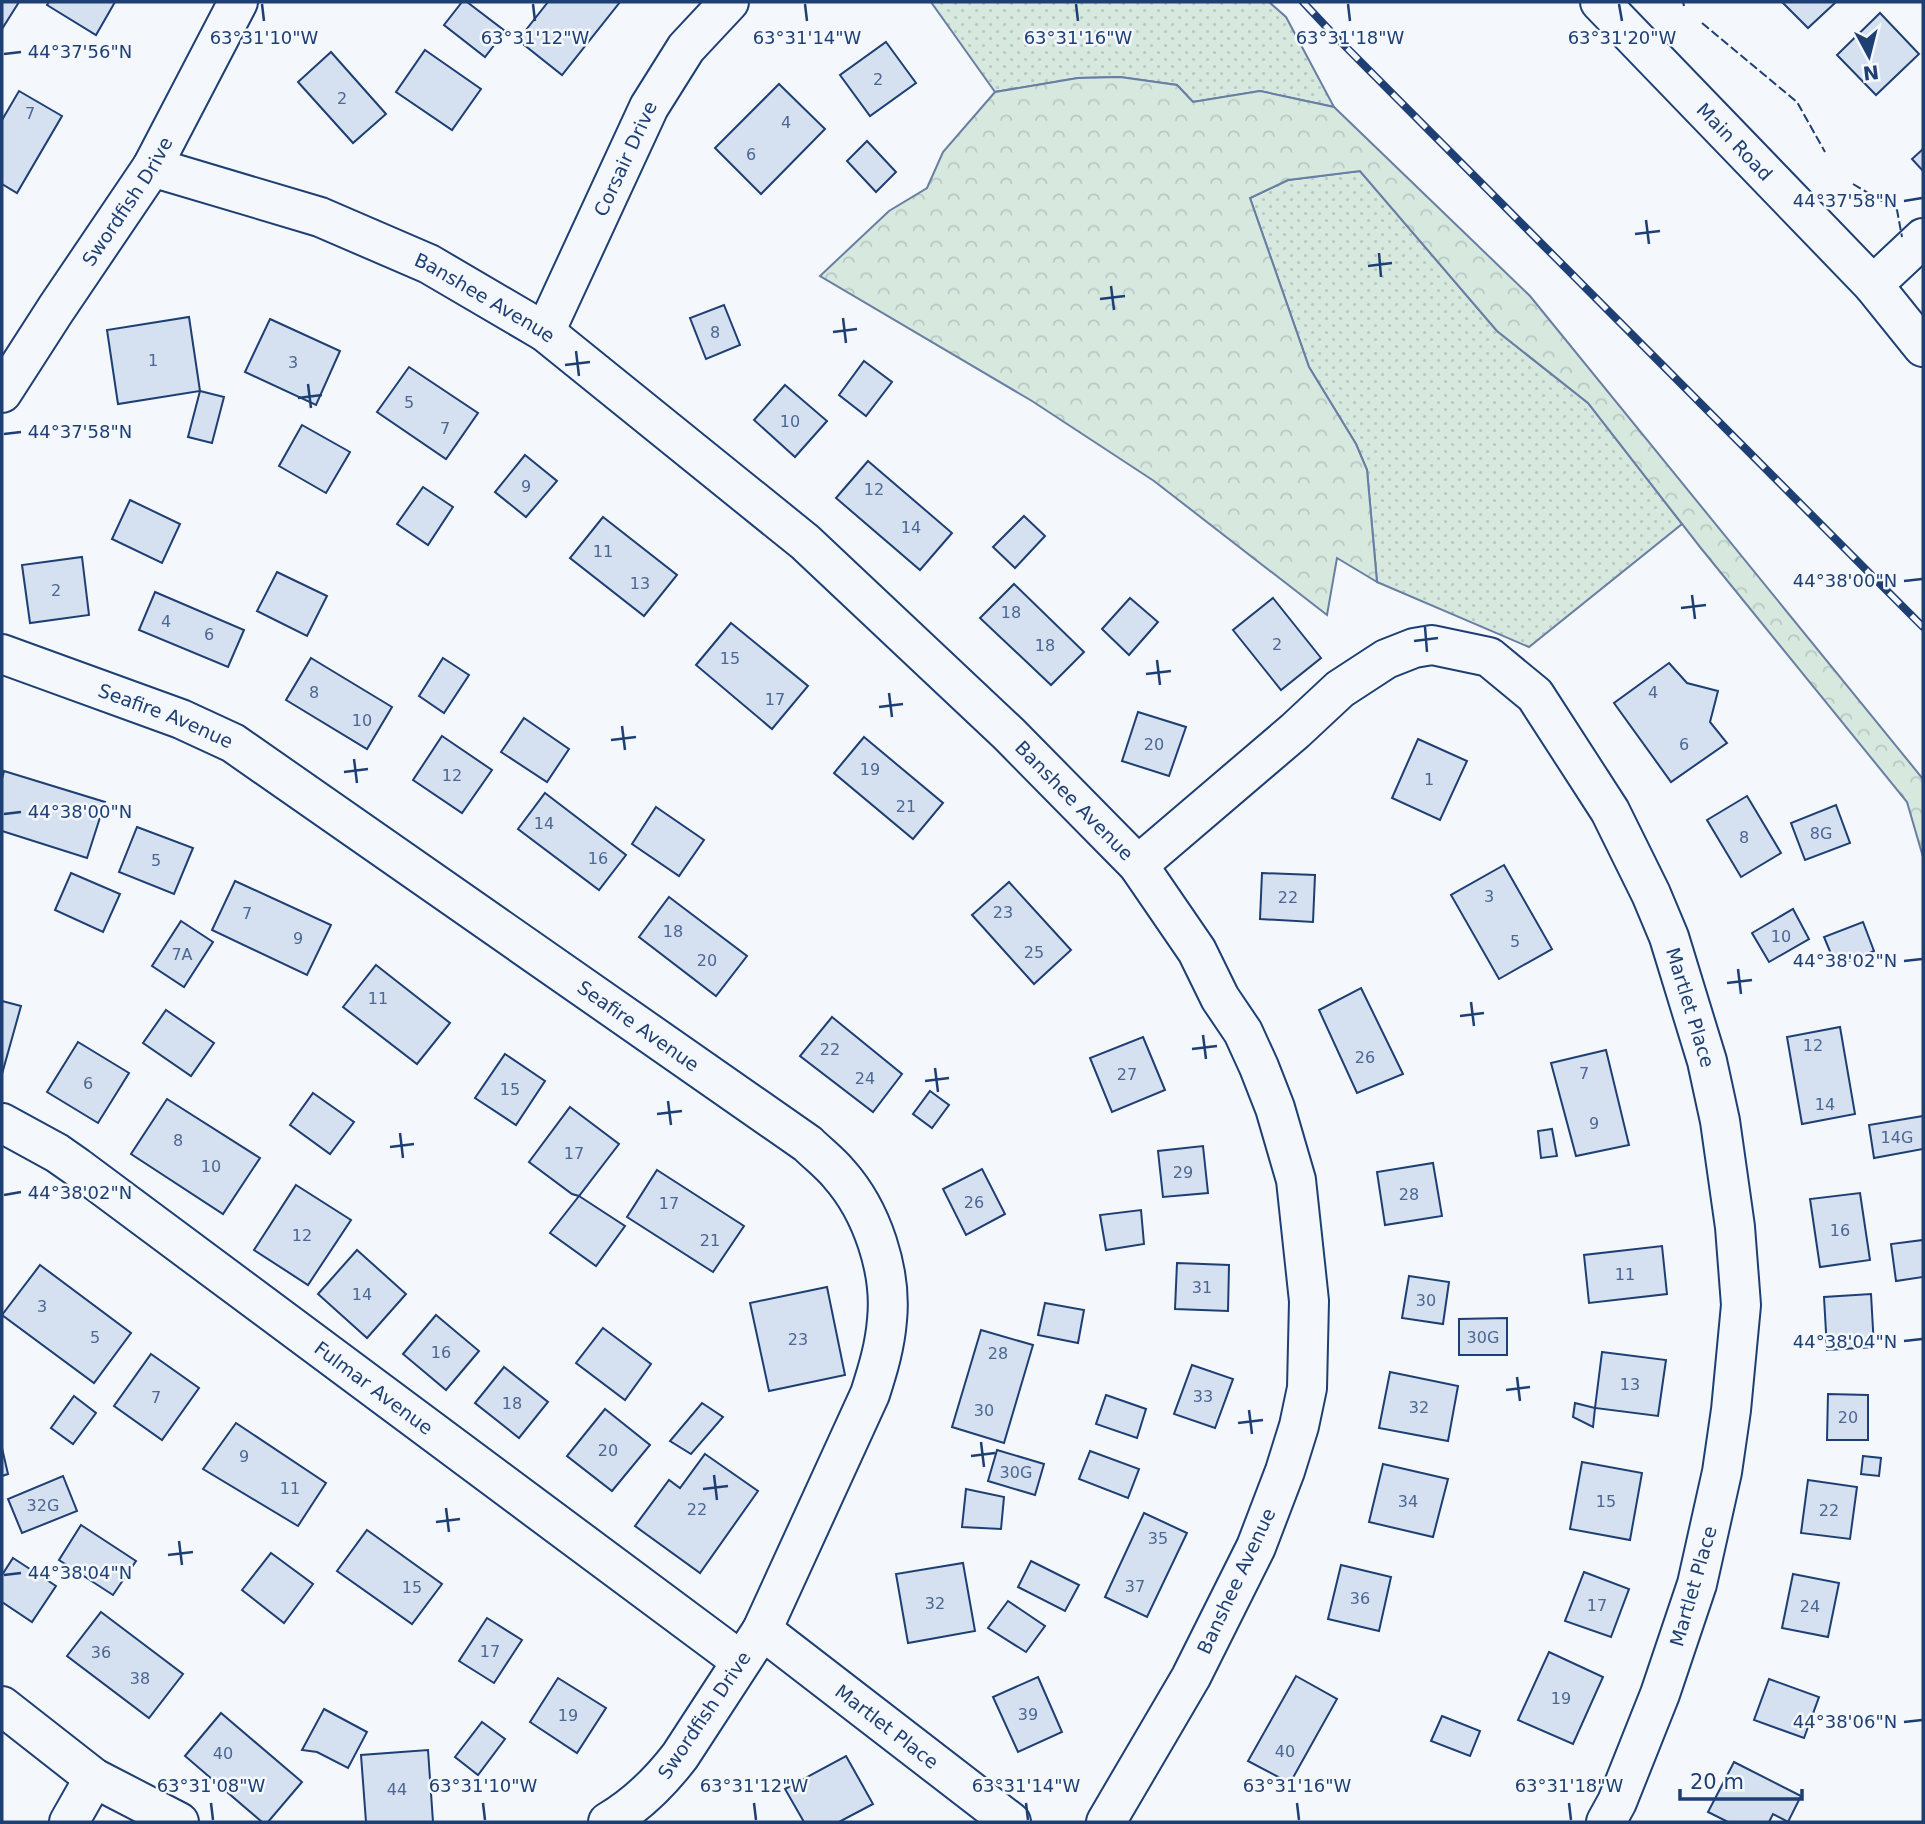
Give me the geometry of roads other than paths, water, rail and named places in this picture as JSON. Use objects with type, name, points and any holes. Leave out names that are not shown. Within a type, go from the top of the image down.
[{"type":"street","name":"Swordfish Drive","points":[[2,393],[55,309],[152,167],[239,2]]},
{"type":"street","name":"Corsair Drive","points":[[545,332],[649,107],[686,48],[729,2]]},
{"type":"street","name":"Main Road","points":[[1600,2],[1873,285],[1923,346]]},
{"type":"street","name":"Banshee Avenue","points":[[152,167],[320,217],[429,264],[545,332],[805,542],[1009,734],[1138,865],[1196,951],[1220,998],[1243,1032],[1276,1108],[1296,1180],[1310,1301],[1307,1388],[1285,1471],[1256,1547],[1191,1677],[1105,1822]]},
{"type":"street","points":[[1873,285],[1923,239]]},
{"type":"street","name":"Martlet Place","points":[[1138,865],[1295,731],[1340,689],[1386,659],[1414,648],[1432,645],[1489,657],[1535,695],[1610,811],[1645,883],[1672,949],[1707,1061],[1720,1121],[1735,1227],[1741,1305],[1722,1472],[1697,1584],[1660,1693],[1617,1802],[1606,1822]]},
{"type":"street","name":"Seafire Avenue","points":[[2,653],[181,719],[233,743],[808,1144],[840,1175],[859,1202],[877,1242],[887,1285],[888,1318],[881,1362],[870,1394],[762,1630]]},
{"type":"street","name":"Fulmar Avenue","points":[[2,1123],[77,1167],[741,1661]]},
{"type":"street","name":"Swordfish Drive","points":[[608,1822],[648,1793],[665,1775],[762,1630]]},
{"type":"street","name":"Martlet Place","points":[[762,1630],[1011,1822]]},
{"type":"street","points":[[2,1706],[94,1778],[179,1822]]},
{"type":"street","points":[[69,1822],[94,1778]]},
{"type":"railway","points":[[1303,2],[1923,627]]}]
